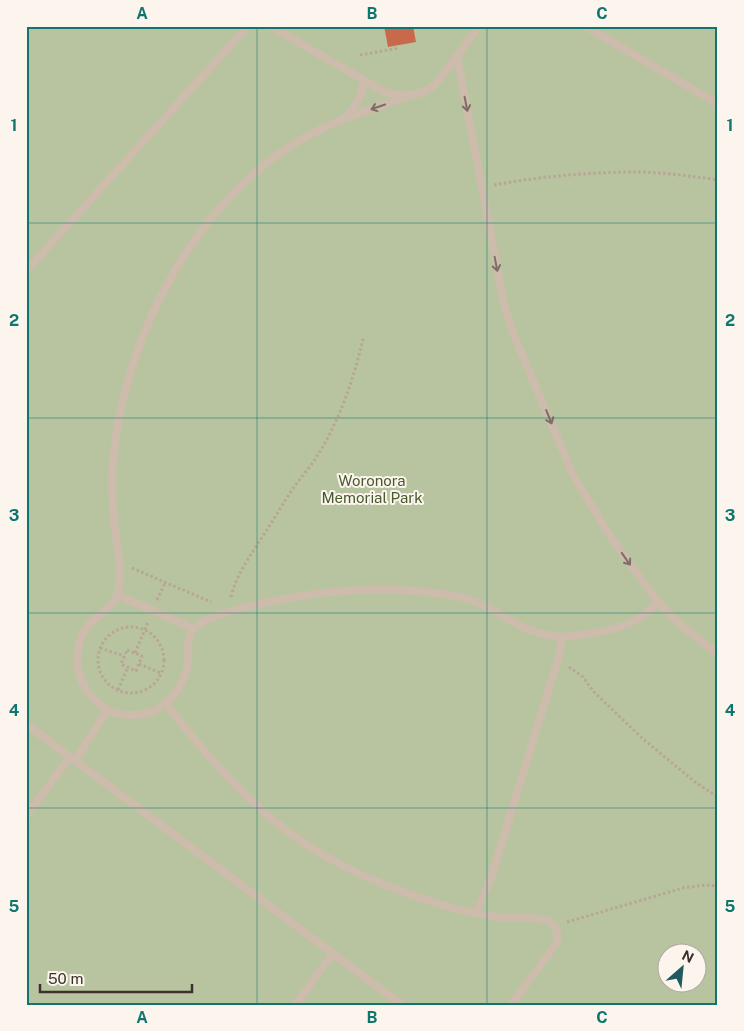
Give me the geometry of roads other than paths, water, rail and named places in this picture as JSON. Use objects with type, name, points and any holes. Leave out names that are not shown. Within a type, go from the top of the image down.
[{"type":"lane","points":[[26,271],[248,26]]},
{"type":"lane","points":[[270,26],[381,90],[393,95],[405,96],[414,94]]},
{"type":"lane","points":[[342,118],[376,108],[432,87],[479,26]]},
{"type":"lane","points":[[585,26],[718,104]]},
{"type":"lane","points":[[457,56],[508,320],[565,456],[582,490],[610,536],[658,602],[685,629],[718,654]]},
{"type":"lane","points":[[365,81],[357,104],[350,113],[302,138],[279,154],[236,191],[193,243],[171,278],[154,311],[125,390],[115,441],[112,494],[119,562],[120,580],[118,595],[111,606],[96,618],[84,633],[80,643],[77,662],[82,684],[88,693],[107,710],[122,715],[150,713],[166,704],[180,686],[187,664],[189,640],[194,629],[204,622],[232,611],[310,594],[386,590],[441,593],[484,605],[530,630],[545,635],[562,637],[618,628],[639,618],[658,602]]},
{"type":"lane","points":[[118,595],[194,629]]},
{"type":"lane","points":[[476,913],[491,878],[561,648],[562,637]]},
{"type":"lane","points":[[166,704],[228,777],[273,820],[298,839],[350,869],[377,882],[434,903],[505,918],[540,919],[550,922],[557,931],[556,944],[511,1005]]},
{"type":"lane","points":[[26,816],[72,759],[107,710]]},
{"type":"lane","points":[[26,724],[402,1005]]},
{"type":"lane","points":[[295,1005],[332,954]]},
{"type":"park label","name":"Woronora Memorial Park","points":[[372,490]]}]
